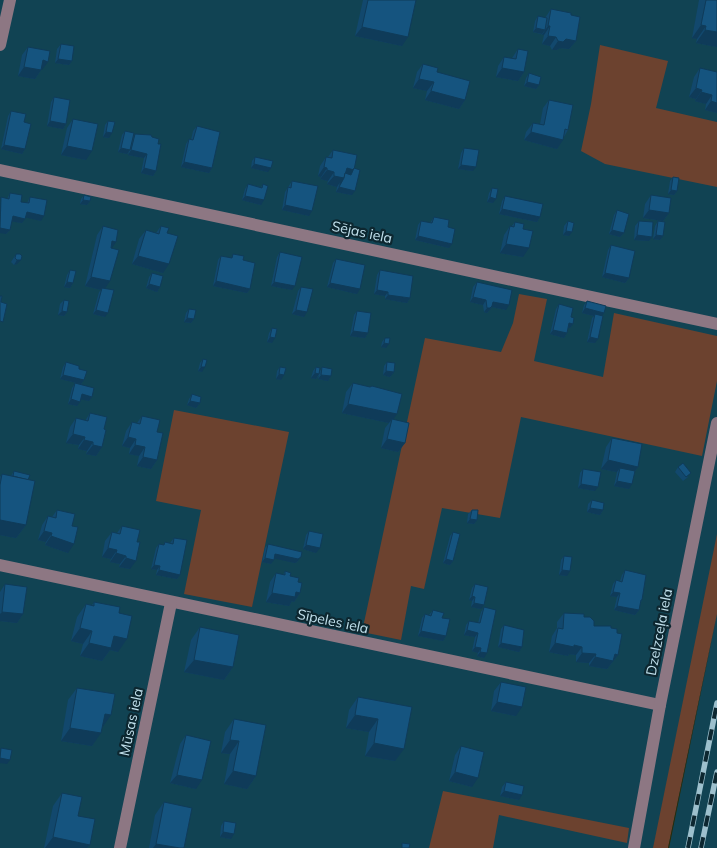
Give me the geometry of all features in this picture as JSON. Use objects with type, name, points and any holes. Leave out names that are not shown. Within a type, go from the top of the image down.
[{"type":"street","points":[[0,45],[10,0]]},
{"type":"street","name":"Sējas iela","points":[[0,170],[717,324]]},
{"type":"street","name":"Dzelzceļa iela","points":[[634,848],[660,705],[717,423]]},
{"type":"street","name":"Sīpeles iela","points":[[0,565],[660,705]]},
{"type":"street","name":"Mūsas iela","points":[[120,848],[171,602]]},
{"type":"shaded area","points":[[600,45],[668,61],[656,108],[717,122],[717,187],[605,164],[581,151],[591,104]]},
{"type":"shaded area","points":[[519,294],[547,299],[534,361],[603,377],[614,313],[717,336],[717,381],[702,456],[521,417],[500,518],[442,508],[424,589],[411,586],[401,640],[362,632],[425,338],[501,352],[513,323]]},
{"type":"shaded area","points":[[174,410],[289,432],[252,607],[184,594],[201,510],[156,501]]},
{"type":"shaded area","points":[[717,534],[717,614],[668,848],[653,848]]},
{"type":"shaded area","points":[[717,614],[669,848],[668,848]]},
{"type":"shaded area","points":[[443,791],[629,828],[627,843],[499,815],[493,848],[429,848]]},
{"type":"building","points":[[368,0],[416,0],[408,37],[362,27]]},
{"type":"building","points":[[706,0],[717,0],[717,32],[705,30],[706,26],[701,25]]},
{"type":"building","points":[[551,9],[580,17],[576,41],[566,39],[563,42],[558,41],[556,37],[548,36]]},
{"type":"building","points":[[538,16],[547,18],[545,30],[536,28]]},
{"type":"building","points":[[61,44],[74,46],[72,61],[58,59]]},
{"type":"building","points":[[28,47],[50,51],[48,62],[43,60],[41,70],[24,67]]},
{"type":"building","points":[[518,49],[528,51],[524,72],[502,68],[504,57],[516,59]]},
{"type":"building","points":[[423,64],[438,68],[437,72],[470,81],[465,100],[431,91],[434,82],[419,79]]},
{"type":"building","points":[[700,68],[717,72],[717,103],[711,101],[712,95],[701,92],[702,90],[696,88]]},
{"type":"building","points":[[529,73],[541,77],[539,85],[527,82]]},
{"type":"building","points":[[54,97],[70,100],[66,124],[50,121]]},
{"type":"building","points":[[549,100],[573,105],[568,130],[565,129],[563,140],[531,132],[533,123],[544,125]]},
{"type":"building","points":[[11,111],[26,114],[24,122],[31,124],[25,149],[4,145]]},
{"type":"building","points":[[73,119],[98,124],[92,151],[67,146]]},
{"type":"building","points":[[108,121],[115,122],[112,133],[106,132]]},
{"type":"building","points":[[197,126],[220,132],[212,168],[184,162],[189,139],[193,140]]},
{"type":"building","points":[[125,131],[134,133],[130,150],[121,148]]},
{"type":"building","points":[[135,134],[151,135],[159,139],[158,144],[161,144],[156,171],[144,168],[147,154],[131,150]]},
{"type":"building","points":[[464,148],[479,150],[476,167],[461,165]]},
{"type":"building","points":[[333,150],[357,155],[354,170],[347,168],[344,178],[334,176],[334,172],[324,167],[326,157],[332,158]]},
{"type":"building","points":[[255,157],[273,161],[271,168],[254,164]]},
{"type":"building","points":[[354,168],[360,170],[355,191],[339,187],[345,173],[351,175]]},
{"type":"building","points":[[673,177],[679,178],[677,191],[671,190]]},
{"type":"building","points":[[292,181],[318,186],[312,211],[285,205],[288,187],[291,188]]},
{"type":"building","points":[[248,184],[262,188],[263,184],[268,186],[264,200],[245,196]]},
{"type":"building","points":[[492,188],[498,189],[496,199],[490,197]]},
{"type":"building","points":[[10,193],[22,195],[21,202],[29,203],[30,197],[47,200],[44,216],[27,212],[25,219],[13,216],[10,230],[0,228],[1,197],[9,199]]},
{"type":"building","points":[[84,195],[91,197],[90,201],[83,200]]},
{"type":"building","points":[[651,195],[671,198],[669,213],[649,210]]},
{"type":"building","points":[[505,196],[543,204],[540,217],[502,209]]},
{"type":"building","points":[[617,210],[629,214],[624,233],[612,230]]},
{"type":"building","points":[[434,217],[449,220],[448,227],[455,229],[452,244],[418,236],[421,221],[432,223]]},
{"type":"building","points":[[568,221],[574,223],[572,232],[566,231]]},
{"type":"building","points":[[639,221],[653,222],[652,237],[637,235]]},
{"type":"building","points":[[658,221],[665,222],[663,236],[656,235]]},
{"type":"building","points":[[515,222],[524,224],[523,229],[533,231],[529,248],[506,244],[510,226],[514,227]]},
{"type":"building","points":[[103,226],[118,230],[116,242],[112,241],[111,248],[119,250],[110,281],[91,277]]},
{"type":"building","points":[[161,226],[169,228],[167,233],[178,236],[169,264],[138,256],[146,230],[159,234]]},
{"type":"building","points":[[611,245],[635,251],[629,278],[605,273]]},
{"type":"building","points":[[280,252],[302,257],[295,286],[274,282]]},
{"type":"building","points":[[16,254],[22,256],[21,260],[15,258]]},
{"type":"building","points":[[233,254],[244,256],[243,260],[255,263],[250,289],[216,281],[221,256],[232,258]]},
{"type":"building","points":[[336,259],[365,265],[360,289],[330,283]]},
{"type":"building","points":[[70,270],[76,271],[73,283],[67,282]]},
{"type":"building","points":[[380,270],[413,276],[410,298],[388,295],[388,292],[377,290]]},
{"type":"building","points":[[152,273],[163,276],[160,287],[149,284]]},
{"type":"building","points":[[477,282],[512,290],[509,305],[493,302],[490,308],[487,308],[486,300],[473,297]]},
{"type":"building","points":[[301,287],[313,289],[307,312],[296,310]]},
{"type":"building","points":[[102,288],[114,290],[108,313],[96,310]]},
{"type":"building","points":[[0,296],[2,296],[1,302],[7,304],[3,322],[0,321]]},
{"type":"building","points":[[64,300],[69,301],[67,312],[62,311]]},
{"type":"building","points":[[587,301],[606,306],[604,313],[585,308]]},
{"type":"building","points":[[559,304],[573,308],[571,317],[574,318],[573,324],[569,323],[567,333],[553,330]]},
{"type":"building","points":[[189,309],[196,310],[194,319],[187,318]]},
{"type":"building","points":[[357,311],[371,313],[368,333],[353,331]]},
{"type":"building","points":[[595,314],[603,316],[598,339],[590,337]]},
{"type":"building","points":[[272,328],[277,329],[275,338],[270,337]]},
{"type":"building","points":[[385,338],[390,338],[389,344],[384,343]]},
{"type":"building","points":[[203,359],[207,360],[205,367],[201,367]]},
{"type":"building","points":[[66,362],[87,371],[84,380],[63,375]]},
{"type":"building","points":[[387,362],[395,363],[394,372],[386,371]]},
{"type":"building","points":[[280,367],[286,368],[284,375],[279,374]]},
{"type":"building","points":[[316,367],[320,368],[319,374],[315,373]]},
{"type":"building","points":[[322,367],[332,369],[331,376],[321,375]]},
{"type":"building","points":[[75,383],[94,388],[92,397],[82,394],[80,402],[71,399]]},
{"type":"building","points":[[353,383],[402,394],[397,414],[348,404]]},
{"type":"building","points":[[192,394],[201,397],[200,403],[190,401]]},
{"type":"building","points":[[90,413],[107,417],[102,447],[84,440],[85,437],[73,434],[76,418],[88,421]]},
{"type":"building","points":[[142,416],[160,420],[157,432],[163,433],[157,460],[143,457],[145,447],[135,445],[136,439],[128,437],[132,422],[140,424]]},
{"type":"building","points":[[392,419],[409,423],[405,443],[387,439]]},
{"type":"building","points":[[612,438],[642,444],[638,467],[608,460]]},
{"type":"building","points":[[683,463],[691,473],[686,477],[678,467]]},
{"type":"building","points":[[620,468],[635,471],[632,484],[617,481]]},
{"type":"building","points":[[583,469],[601,472],[598,487],[581,484]]},
{"type":"building","points":[[14,471],[30,475],[28,480],[13,476]]},
{"type":"building","points":[[2,474],[35,481],[26,525],[0,520],[0,485]]},
{"type":"building","points":[[592,500],[604,503],[603,510],[590,508]]},
{"type":"building","points":[[57,510],[75,514],[72,526],[78,527],[74,544],[51,536],[52,533],[44,531],[48,516],[56,518]]},
{"type":"building","points":[[472,510],[478,510],[477,520],[470,519]]},
{"type":"building","points":[[122,526],[140,530],[137,542],[140,542],[136,561],[116,553],[117,550],[108,548],[112,532],[120,534]]},
{"type":"building","points":[[309,531],[323,534],[320,548],[306,545]]},
{"type":"building","points":[[453,532],[460,534],[453,561],[446,559]]},
{"type":"building","points":[[174,538],[187,540],[180,575],[159,570],[160,566],[154,565],[159,544],[164,545],[165,542],[173,544]]},
{"type":"building","points":[[268,544],[302,552],[301,557],[298,559],[275,554],[274,560],[265,558]]},
{"type":"building","points":[[564,556],[572,557],[570,571],[562,570]]},
{"type":"building","points":[[625,570],[646,575],[639,610],[617,606],[620,593],[613,592],[616,580],[622,582]]},
{"type":"building","points":[[285,571],[291,573],[290,576],[299,578],[298,582],[302,583],[300,593],[296,592],[295,597],[272,593],[276,573],[285,575]]},
{"type":"building","points":[[5,584],[27,587],[23,614],[2,612]]},
{"type":"building","points":[[475,584],[488,587],[484,605],[474,603],[475,597],[472,596]]},
{"type":"building","points":[[94,602],[120,607],[119,613],[132,616],[127,639],[114,636],[111,648],[89,643],[92,631],[80,628],[86,604],[94,606]]},
{"type":"building","points":[[484,607],[496,610],[487,653],[480,652],[481,648],[475,647],[478,633],[467,630],[469,621],[480,623]]},
{"type":"building","points":[[433,610],[444,613],[442,618],[450,619],[446,636],[421,631],[425,614],[431,616]]},
{"type":"building","points":[[564,613],[584,614],[584,617],[590,617],[594,621],[594,626],[611,626],[611,628],[617,629],[617,633],[622,634],[618,655],[615,654],[613,661],[595,657],[596,654],[582,653],[582,647],[555,643],[558,628],[563,629]]},
{"type":"building","points":[[504,625],[524,630],[522,647],[501,643]]},
{"type":"building","points":[[200,627],[239,635],[233,667],[194,660]]},
{"type":"building","points":[[501,682],[526,687],[522,707],[497,702]]},
{"type":"building","points":[[77,688],[115,694],[111,715],[105,714],[101,733],[70,728]]},
{"type":"building","points":[[358,697],[412,707],[404,749],[374,743],[378,719],[355,715]]},
{"type":"building","points":[[234,719],[266,725],[256,776],[233,771],[239,741],[230,740]]},
{"type":"building","points":[[186,735],[211,741],[202,780],[177,775]]},
{"type":"building","points":[[461,746],[484,752],[478,778],[455,772]]},
{"type":"building","points":[[1,748],[12,750],[10,760],[0,758]]},
{"type":"building","points":[[506,782],[524,786],[522,795],[504,791]]},
{"type":"building","points":[[62,793],[82,797],[78,816],[95,819],[90,845],[53,837]]},
{"type":"building","points":[[164,802],[192,808],[184,848],[156,844]]},
{"type":"building","points":[[224,821],[236,823],[234,834],[223,832]]},
{"type":"building","points":[[402,843],[410,844],[409,848],[402,848]]},
{"type":"railway","points":[[688,848],[717,703]]},
{"type":"railway","points":[[701,848],[717,772]]}]
